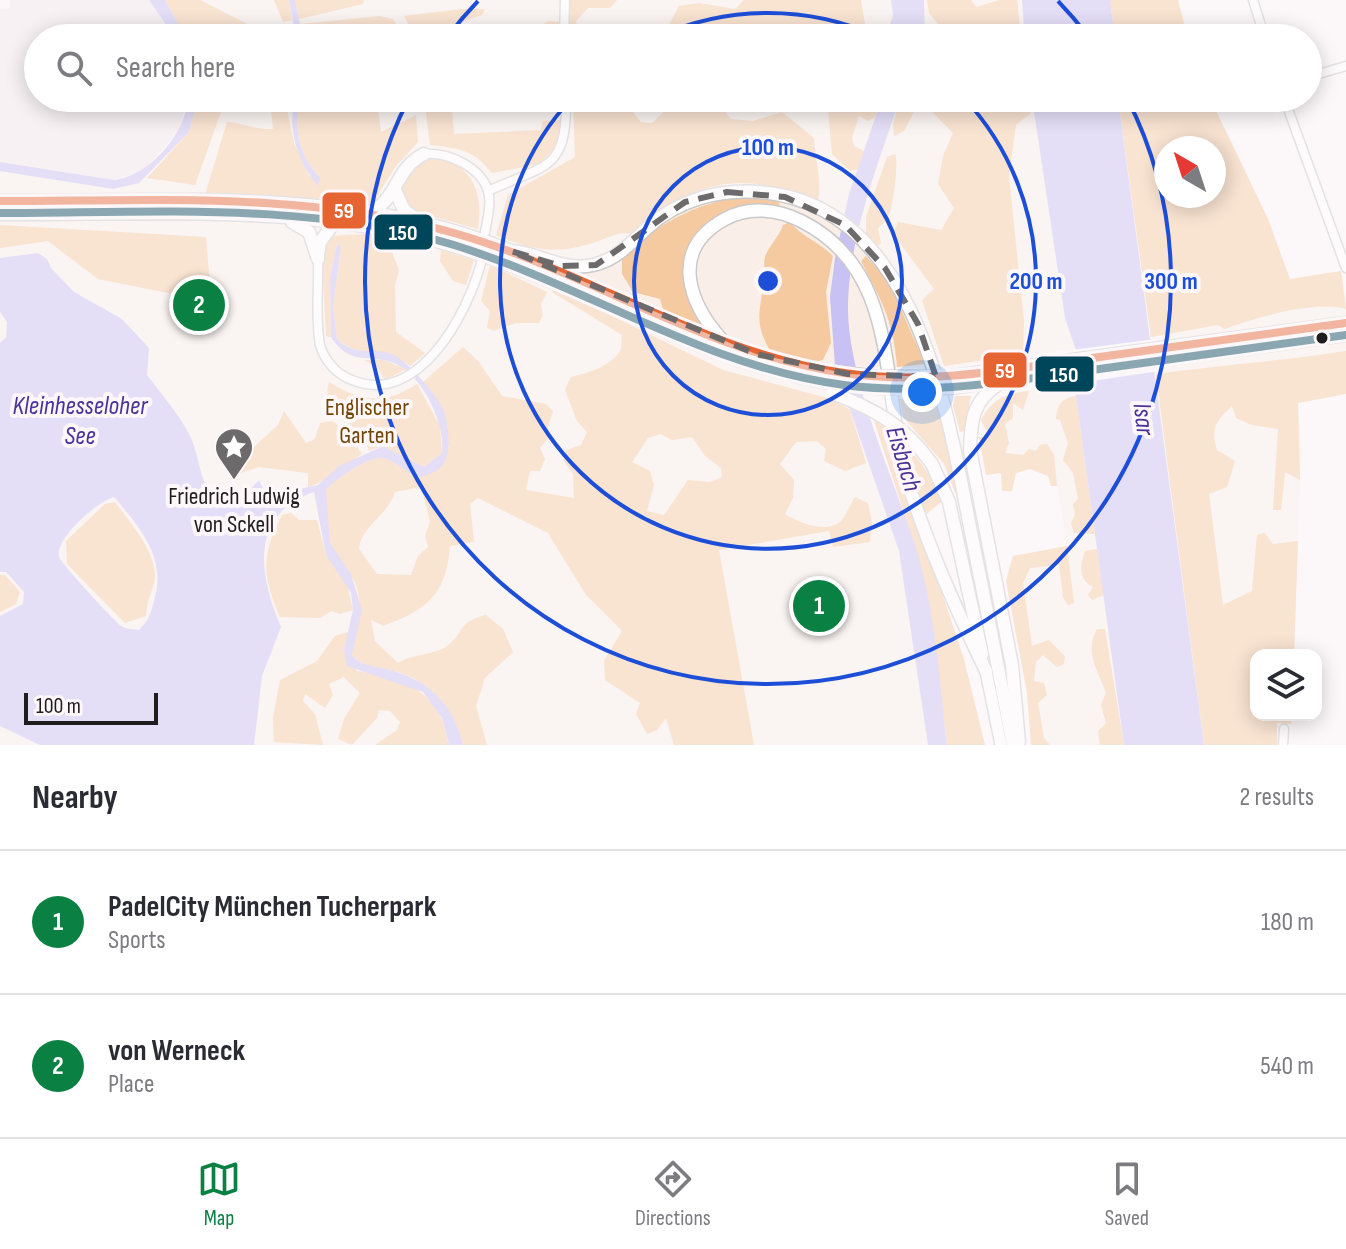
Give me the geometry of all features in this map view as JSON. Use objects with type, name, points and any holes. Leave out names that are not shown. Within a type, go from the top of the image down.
[{"type":"highway","points":[[367,214],[381,207],[395,190],[401,172],[424,154]]},
{"type":"highway","points":[[395,190],[404,210],[425,225]]},
{"type":"highway","points":[[511,251],[527,252],[561,266],[596,265],[628,247],[663,215],[706,195],[760,192],[817,209],[845,225],[866,246],[901,292],[918,324],[943,400],[1016,745]]},
{"type":"highway","points":[[0,201],[161,201],[333,216],[493,258],[684,341],[754,366],[811,380],[878,388],[1011,377],[1209,348],[1346,323]]},
{"type":"highway","points":[[727,345],[700,314],[692,296],[689,277],[691,259],[699,243],[724,220],[742,212],[759,210],[788,215],[812,227],[837,246],[858,270],[876,309],[885,340],[901,458],[919,518],[986,671]]},
{"type":"highway","points":[[0,214],[277,218],[367,214],[425,225],[511,251],[676,326],[830,382],[885,415],[911,437],[932,464],[949,502],[986,671]]},
{"type":"highway","points":[[318,259],[320,242],[333,216]]},
{"type":"highway","points":[[277,218],[305,228],[318,259]]},
{"type":"highway","points":[[1209,348],[1346,335]]},
{"type":"highway","points":[[1011,377],[979,401],[971,416],[970,450],[1012,665],[1016,745]]},
{"type":"main road","points":[[986,671],[1001,745]]},
{"type":"street","points":[[564,24],[565,0]]},
{"type":"street","points":[[1253,0],[1261,24]]},
{"type":"street","points":[[1322,73],[1346,66]]},
{"type":"street","points":[[488,191],[539,169],[556,157],[565,140],[566,112]]},
{"type":"street","points":[[1289,112],[1346,268]]},
{"type":"street","points":[[424,154],[462,162],[488,191],[490,207],[485,232]]},
{"type":"street","points":[[318,259],[320,346],[330,365],[346,378],[379,386],[407,376],[419,367],[458,320],[481,263]]},
{"type":"street","points":[[1283,745],[1284,729]]},
{"type":"highlighted area","points":[[727,192],[785,197],[845,225],[885,268],[918,324],[936,377],[848,374],[756,354],[511,251],[561,266],[596,265],[685,202]]},
{"type":"shaded area","points":[[10,0],[149,0],[160,11],[167,24],[24,24],[24,112],[184,112],[179,130],[144,171],[114,180],[0,162],[0,9],[10,8]]},
{"type":"green space","points":[[149,0],[1026,0],[1029,24],[165,24]]},
{"type":"green space","points":[[165,0],[200,0],[247,24],[178,24]]},
{"type":"green space","points":[[274,0],[289,0],[292,20],[283,22]]},
{"type":"green space","points":[[295,0],[364,0],[363,4],[299,19]]},
{"type":"green space","points":[[569,0],[617,0],[610,8],[588,8],[577,24],[569,24]]},
{"type":"green space","points":[[744,0],[861,0],[865,24],[669,24],[679,6],[699,3],[735,9]]},
{"type":"green space","points":[[927,0],[971,0],[976,7],[1000,0],[1017,0],[1020,24],[938,24],[929,13]]},
{"type":"green space","points":[[1110,0],[1178,0],[1184,24],[1113,24]]},
{"type":"green space","points":[[485,9],[482,15],[455,24],[408,24],[404,16]]},
{"type":"green space","points":[[380,16],[393,19],[396,24],[300,24]]},
{"type":"green space","name":"Englischer Garten","points":[[186,112],[1042,112],[1077,348],[944,369],[836,366],[899,551],[928,745],[0,745],[0,162],[114,180],[127,177],[153,162],[181,125]]},
{"type":"green space","points":[[194,112],[221,112],[195,185],[147,178],[189,132]]},
{"type":"green space","points":[[271,112],[287,112],[294,143],[309,176],[320,177],[302,150],[299,112],[379,112],[381,132],[416,115],[418,142],[395,167],[371,206],[291,197],[205,195],[227,122],[273,129]]},
{"type":"green space","points":[[426,112],[452,112],[454,134],[541,130],[543,121],[561,120],[560,143],[539,164],[492,173],[479,159],[465,152],[430,145]]},
{"type":"green space","points":[[573,112],[633,112],[641,122],[652,123],[663,112],[725,112],[731,119],[753,121],[782,112],[814,138],[819,178],[818,201],[764,185],[719,185],[678,201],[632,234],[616,235],[594,243],[552,250],[519,244],[496,235],[508,195],[575,157]]},
{"type":"green space","points":[[828,112],[877,112],[868,121],[859,116],[852,138],[854,146],[864,151],[858,169],[850,171],[832,154]]},
{"type":"green space","points":[[897,112],[914,112],[904,131],[894,136]]},
{"type":"green space","points":[[1030,112],[1016,125],[1009,177],[1024,321],[1023,354],[944,366],[922,300],[934,289],[893,234],[898,222],[941,230],[954,208],[938,184],[943,156],[953,133],[934,114]]},
{"type":"green space","points":[[1120,112],[1217,112],[1268,219],[1290,279],[1341,271],[1346,295],[1346,394],[1298,403],[1301,449],[1294,649],[1250,649],[1250,721],[1291,721],[1291,724],[1277,723],[1277,745],[1204,745]]},
{"type":"green space","points":[[1120,112],[1217,112],[1268,219],[1290,279],[1341,271],[1346,309],[1302,308],[1224,329],[1218,325],[1151,337]]},
{"type":"green space","points":[[895,154],[893,197],[887,219],[878,228],[881,243],[877,247],[866,236],[866,217],[887,157]]},
{"type":"green space","points":[[425,159],[453,164],[471,179],[479,201],[478,229],[409,210],[401,193],[402,177]]},
{"type":"green space","points":[[741,197],[779,199],[780,209],[711,222],[688,272],[688,295],[700,323],[697,327],[664,313],[660,299],[633,292],[622,274],[622,255],[677,217],[708,204]]},
{"type":"green space","points":[[790,222],[833,256],[826,292],[831,343],[823,360],[814,362],[772,354],[760,327],[765,257],[783,225]]},
{"type":"green space","points":[[0,225],[206,237],[213,322],[200,325],[173,294],[98,279],[48,241],[0,248]]},
{"type":"green space","points":[[366,234],[386,237],[399,270],[395,286],[396,332],[425,353],[410,366],[392,356],[354,349],[337,339],[333,308],[341,246],[337,245],[330,277],[331,337],[326,336],[322,250],[327,236]]},
{"type":"green space","points":[[441,250],[474,260],[466,285],[453,281],[440,261]]},
{"type":"green space","points":[[866,256],[889,282],[925,364],[897,367],[890,324],[861,261]]},
{"type":"green space","points":[[490,265],[547,292],[541,304],[543,315],[539,323],[516,323],[494,331],[487,328],[490,311],[481,301]]},
{"type":"green space","points":[[554,288],[723,370],[831,399],[850,410],[866,463],[845,471],[824,461],[826,449],[817,441],[796,442],[780,464],[794,480],[793,498],[785,514],[805,524],[828,527],[841,521],[855,497],[868,503],[872,523],[870,542],[833,547],[829,531],[719,550],[754,745],[674,745],[666,718],[657,730],[647,734],[636,714],[640,703],[605,680],[604,661],[622,631],[586,595],[548,533],[478,498],[470,504],[474,542],[450,546],[444,577],[432,598],[412,613],[383,626],[371,620],[375,641],[398,663],[442,649],[476,618],[486,615],[503,629],[513,652],[485,678],[476,706],[487,745],[463,745],[454,719],[429,688],[406,675],[365,664],[352,655],[359,622],[359,597],[353,578],[337,557],[328,538],[326,490],[353,469],[377,458],[392,462],[419,477],[449,448],[431,394],[422,383],[463,347],[479,362],[502,396],[546,404],[553,411],[548,427],[550,436],[540,448],[545,459],[540,471],[530,471],[526,490],[574,498],[573,474],[563,460],[566,450],[581,445],[587,432],[577,421],[565,390],[571,377],[592,371],[614,359],[621,348],[622,335],[552,292]],"holes":[[[661,434],[672,440],[692,437],[705,456],[721,468],[722,477],[710,482],[688,480],[664,515],[647,511],[654,485],[650,471],[632,462],[648,438]],[[421,487],[430,521],[425,536],[428,547],[418,556],[411,575],[377,574],[359,549],[365,533],[387,507],[395,492]]]},
{"type":"green space","points":[[1346,351],[1346,394],[1298,403],[1300,480],[1285,472],[1281,510],[1273,510],[1278,429],[1252,425],[1236,418],[1232,406],[1216,425],[1214,436],[1217,450],[1235,461],[1227,487],[1209,494],[1223,605],[1252,591],[1257,535],[1265,533],[1273,544],[1298,541],[1294,649],[1250,649],[1250,721],[1291,721],[1291,724],[1277,723],[1277,745],[1204,745],[1156,374]]},
{"type":"green space","points":[[364,360],[383,360],[406,369],[385,380],[377,367]]},
{"type":"green space","points":[[329,382],[351,394],[373,398],[394,395],[417,384],[440,426],[442,453],[424,467],[383,446],[369,451],[366,442],[333,408],[327,392]]},
{"type":"green space","points":[[1075,384],[1124,745],[1031,745],[1027,693],[1006,581],[1013,556],[1067,546],[1054,465],[986,475],[982,446],[982,424],[987,410],[996,400],[1027,390]]},
{"type":"green space","points":[[1029,391],[1023,410],[1013,403],[1013,418],[1005,424],[1009,443],[1005,453],[1023,455],[1029,449],[1036,451],[1040,445],[1047,444],[1054,455],[1057,486],[1051,486],[1048,476],[1030,469],[1016,473],[1012,491],[1002,491],[1001,473],[986,475],[979,437],[990,437],[981,420],[1000,399]]},
{"type":"green space","points":[[955,396],[971,396],[964,431],[960,432],[953,406]]},
{"type":"green space","points":[[1076,396],[1095,534],[1074,533],[1071,523],[1075,514],[1073,504],[1078,499],[1073,473],[1063,460],[1068,443],[1060,420],[1056,419],[1061,403]]},
{"type":"green space","points":[[933,397],[936,401],[955,471],[958,500],[944,464],[903,417],[900,399]]},
{"type":"green space","points":[[284,411],[306,443],[315,439],[320,423],[332,421],[348,433],[362,454],[328,478],[308,487],[308,473],[258,467],[241,473],[231,468],[278,425]]},
{"type":"green space","points":[[873,418],[914,455],[937,489],[941,502],[918,521],[964,659],[985,745],[947,745],[933,630],[914,543]]},
{"type":"green space","points":[[115,502],[149,553],[155,576],[146,616],[125,623],[67,564],[66,541],[105,504]]},
{"type":"green space","points":[[291,513],[299,520],[317,520],[326,555],[346,582],[353,610],[340,614],[331,611],[320,618],[280,617],[267,577],[267,554],[282,515]]},
{"type":"green space","points":[[1067,546],[1074,603],[1068,605],[1063,597],[1059,565],[1030,568],[1023,583],[1032,646],[1049,640],[1065,656],[1064,664],[1057,667],[1043,655],[1036,662],[1034,681],[1044,683],[1047,695],[1038,703],[1044,738],[1050,745],[1031,745],[1027,693],[1006,581],[1013,556]]},
{"type":"green space","points":[[1097,549],[1104,595],[1092,600],[1088,595],[1093,587],[1085,580],[1081,567],[1085,551]]},
{"type":"green space","points":[[0,575],[5,575],[20,592],[16,604],[0,612]]},
{"type":"green space","points":[[1097,629],[1105,629],[1124,745],[1100,745],[1098,731],[1106,723],[1101,705],[1106,693],[1092,653]]},
{"type":"green space","points":[[349,632],[344,649],[357,671],[395,680],[428,699],[442,720],[449,745],[375,745],[397,730],[400,722],[390,711],[379,710],[377,718],[352,745],[338,739],[344,719],[360,693],[344,677],[329,684],[333,695],[325,708],[305,694],[303,701],[315,714],[323,745],[274,742],[273,718],[280,680],[317,661],[335,636]]},
{"type":"water","points":[[149,0],[165,0],[178,24],[165,24]]},
{"type":"water","points":[[289,0],[295,0],[300,24],[293,24]]},
{"type":"water","points":[[891,0],[924,0],[925,24],[890,24],[893,15]]},
{"type":"water","points":[[1022,0],[1110,0],[1113,24],[1024,24]]},
{"type":"water","points":[[186,112],[194,112],[189,132],[139,183],[113,189],[0,171],[0,162],[114,180],[127,177],[153,162],[181,125]]},
{"type":"water","points":[[293,112],[299,112],[299,140],[307,160],[320,177],[318,186],[299,155]]},
{"type":"water","points":[[877,112],[895,112],[866,199],[854,250],[848,303],[849,331],[862,392],[914,542],[927,591],[947,745],[928,745],[899,551],[835,366],[830,297],[849,194]]},
{"type":"water","name":"Isar","points":[[1034,112],[1120,112],[1204,745],[1124,745],[1076,396],[1076,350],[1065,318]]},
{"type":"water","name":"Kleinhesseloher See","points":[[337,245],[341,246],[333,308],[337,339],[358,350],[394,355],[406,364],[440,403],[449,447],[447,457],[434,472],[419,477],[388,460],[377,458],[353,469],[326,490],[330,543],[351,574],[362,610],[352,655],[363,663],[401,673],[426,686],[453,717],[463,745],[449,745],[442,718],[423,692],[347,666],[344,649],[353,610],[351,593],[326,555],[314,492],[293,502],[278,515],[264,549],[268,587],[281,627],[262,676],[254,745],[40,745],[0,726],[0,616],[23,604],[24,592],[6,572],[0,572],[0,343],[6,337],[7,322],[0,312],[0,258],[38,253],[47,259],[51,268],[74,292],[122,319],[149,348],[147,375],[187,430],[209,490],[216,496],[241,500],[259,480],[265,492],[271,495],[318,485],[339,466],[383,446],[424,467],[442,453],[440,429],[431,402],[415,379],[396,364],[346,353],[331,337],[330,277]],"holes":[[[114,497],[141,531],[157,569],[152,607],[148,619],[139,630],[125,628],[116,622],[59,557],[59,549],[70,531],[98,506]]]},
{"type":"pier","points":[[1156,339],[1160,371],[1071,384],[1071,350]]},
{"type":"transit line","name":"59","points":[[0,201],[228,201],[342,210],[398,220],[504,249],[743,348],[793,363],[874,376],[935,377],[995,371],[1346,323]]},
{"type":"transit line","name":"150","points":[[0,213],[229,212],[343,221],[399,231],[503,262],[694,344],[743,361],[793,375],[875,388],[937,388],[999,382],[1346,335]]},
{"type":"place","name":"von Werneck","points":[[199,305]]},
{"type":"place","name":"Friedrich Ludwig von Sckell","points":[[234,481]]},
{"type":"place","name":"PadelCity München Tucherpark","points":[[819,606]]},
{"type":"water label","name":"Eisbach","points":[[903,459]]}]
